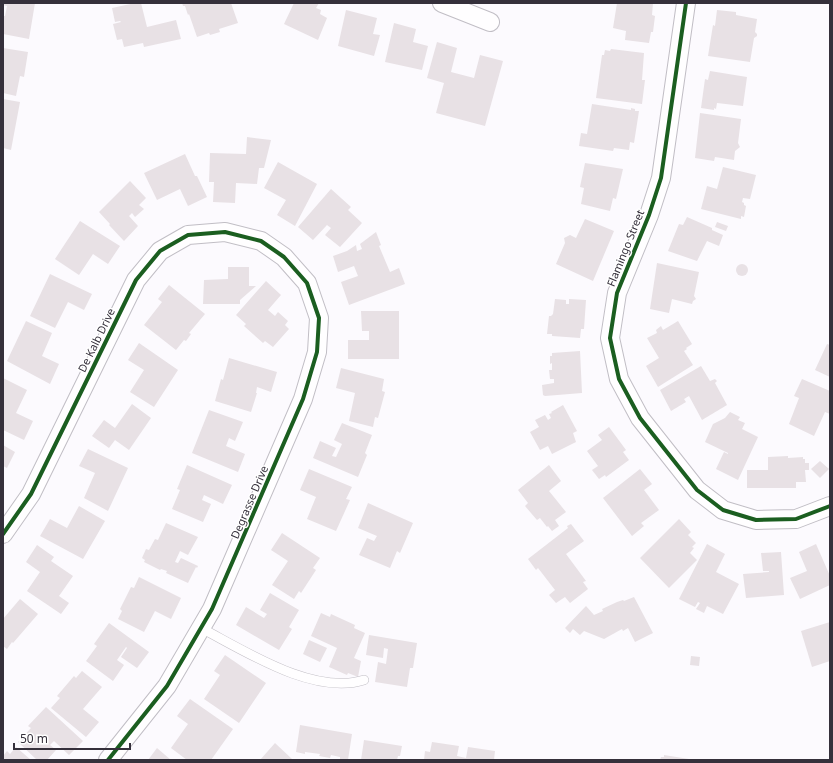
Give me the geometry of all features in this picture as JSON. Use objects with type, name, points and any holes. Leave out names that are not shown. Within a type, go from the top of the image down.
[{"type":"street","points":[[442,3],[490,22]]},
{"type":"street","name":"Flamingo Street","points":[[686,3],[661,178],[649,215],[617,293],[610,338],[619,379],[640,418],[697,490],[723,510],[756,520],[796,520],[830,506]]},
{"type":"street","name":"De Kalb Drive","points":[[3,534],[31,494],[136,280],[160,251],[188,235],[225,232],[262,241]]},
{"type":"street","name":"Degrasse Drive","points":[[108,760],[167,686],[212,610],[303,400],[316,352],[319,318],[307,283],[284,257],[262,241]]},
{"type":"lane","points":[[201,628],[281,669],[304,678],[335,683],[354,683],[364,680]]},
{"type":"building","points":[[3,3],[35,3],[29,39],[3,34],[3,16],[5,16],[7,6],[3,5]]},
{"type":"building","points":[[141,3],[147,27],[176,20],[181,39],[144,47],[143,43],[124,47],[122,39],[117,40],[113,24],[121,22],[115,22],[112,8]]},
{"type":"building","points":[[182,3],[231,3],[238,23],[219,29],[220,32],[210,35],[209,33],[197,37],[189,14],[188,15],[185,6],[183,6]]},
{"type":"building","points":[[294,3],[319,3],[316,8],[321,10],[320,14],[327,18],[318,40],[284,24]]},
{"type":"building","points":[[617,3],[653,3],[652,15],[655,16],[653,32],[651,32],[649,43],[625,40],[626,31],[613,28]]},
{"type":"building","points":[[346,10],[377,18],[373,34],[380,35],[374,56],[338,46]]},
{"type":"building","points":[[717,10],[736,12],[736,15],[757,19],[755,32],[757,36],[754,38],[750,62],[708,56]]},
{"type":"building","points":[[394,23],[416,29],[413,42],[428,46],[422,70],[385,62]]},
{"type":"building","points":[[437,42],[457,48],[451,72],[474,78],[480,55],[503,61],[485,126],[436,113],[444,83],[427,78]]},
{"type":"building","points":[[3,48],[28,52],[24,77],[20,76],[16,96],[3,93]]},
{"type":"building","points":[[611,49],[644,53],[642,80],[645,80],[642,104],[596,98],[602,55],[604,55],[605,50],[610,51]]},
{"type":"building","points":[[710,71],[747,77],[743,106],[717,103],[716,109],[714,108],[714,110],[701,108],[705,79],[708,80]]},
{"type":"building","points":[[3,99],[20,102],[11,150],[3,148]]},
{"type":"building","points":[[592,104],[631,110],[631,108],[635,109],[635,111],[639,111],[634,143],[630,142],[629,150],[614,148],[613,151],[579,146],[581,133],[587,134]]},
{"type":"building","points":[[700,113],[741,119],[738,143],[740,147],[735,151],[734,160],[715,157],[714,161],[695,158]]},
{"type":"building","points":[[247,137],[271,140],[264,168],[259,168],[257,184],[236,183],[235,203],[213,202],[214,182],[209,182],[210,153],[246,154]]},
{"type":"building","points":[[185,154],[207,197],[188,206],[180,189],[157,200],[144,173]]},
{"type":"building","points":[[278,162],[317,184],[295,226],[277,215],[286,200],[264,188]]},
{"type":"building","points":[[585,163],[623,169],[616,199],[613,198],[610,211],[581,204],[584,188],[580,187]]},
{"type":"building","points":[[723,167],[756,175],[750,199],[743,198],[742,202],[746,206],[744,217],[741,216],[741,219],[701,209],[707,186],[717,189]]},
{"type":"building","points":[[130,181],[146,198],[139,205],[144,209],[135,217],[132,213],[129,216],[138,226],[124,241],[99,212]]},
{"type":"building","points":[[331,189],[351,207],[348,210],[362,223],[340,247],[325,235],[331,228],[327,225],[313,240],[298,227]]},
{"type":"building","points":[[687,217],[712,228],[712,230],[723,235],[719,246],[707,241],[697,261],[668,251],[679,224],[683,225]]},
{"type":"building","points":[[585,219],[614,231],[593,281],[556,264],[565,243],[564,238],[570,235],[576,238]]},
{"type":"building","points":[[80,221],[120,246],[108,264],[93,254],[79,275],[55,259]]},
{"type":"building","points":[[717,222],[728,226],[726,231],[715,227]]},
{"type":"building","points":[[376,232],[381,245],[379,246],[390,272],[399,268],[405,284],[349,305],[341,282],[358,276],[354,266],[338,272],[333,256],[347,251],[356,245],[357,251],[362,249],[360,244]]},
{"type":"building","points":[[657,263],[699,272],[694,296],[696,299],[692,304],[672,299],[669,313],[650,309]]},
{"type":"building","points":[[744,264],[747,265],[747,275],[740,276],[737,275],[736,268],[737,265]]},
{"type":"building","points":[[228,267],[249,267],[249,286],[256,286],[240,300],[240,304],[203,304],[204,280],[228,279]]},
{"type":"building","points":[[50,274],[92,294],[84,310],[68,302],[55,328],[30,316]]},
{"type":"building","points":[[266,281],[281,295],[268,310],[275,316],[278,312],[288,321],[285,325],[289,329],[273,347],[265,341],[263,343],[244,326],[246,324],[236,315]]},
{"type":"building","points":[[169,285],[205,314],[189,333],[191,334],[186,341],[184,340],[176,350],[144,325],[162,302],[158,299]]},
{"type":"building","points":[[555,299],[566,300],[566,304],[569,304],[569,299],[586,300],[584,329],[581,329],[580,338],[552,336],[552,334],[547,334],[549,316],[553,314]]},
{"type":"building","points":[[361,311],[399,311],[399,359],[348,359],[348,340],[369,340],[369,331],[362,331]]},
{"type":"building","points":[[26,321],[52,333],[42,356],[59,364],[50,384],[7,361]]},
{"type":"building","points":[[678,321],[692,344],[684,351],[693,365],[658,387],[646,366],[659,358],[647,338],[657,333],[656,330],[661,326],[663,330]]},
{"type":"building","points":[[139,343],[178,370],[154,407],[130,392],[144,370],[128,360]]},
{"type":"building","points":[[827,344],[830,345],[830,377],[815,370]]},
{"type":"building","points":[[580,351],[582,393],[543,395],[542,385],[554,383],[554,379],[550,379],[549,370],[552,370],[550,356],[552,356],[552,353]]},
{"type":"building","points":[[229,358],[277,372],[271,392],[257,387],[257,393],[251,412],[215,401]]},
{"type":"building","points":[[701,366],[710,381],[715,379],[717,381],[715,383],[727,405],[702,420],[689,396],[684,399],[686,402],[671,411],[660,390]]},
{"type":"building","points":[[341,368],[384,379],[382,391],[385,392],[378,418],[375,417],[373,427],[349,421],[355,393],[336,388]]},
{"type":"building","points":[[3,378],[27,390],[16,413],[33,421],[24,440],[3,430]]},
{"type":"building","points":[[802,379],[830,391],[830,414],[825,412],[814,436],[789,424],[799,398],[794,396]]},
{"type":"building","points":[[132,404],[151,418],[129,450],[115,440],[109,448],[92,436],[104,420],[115,428]]},
{"type":"building","points":[[563,405],[577,431],[573,433],[576,442],[552,454],[548,446],[540,450],[530,432],[539,427],[535,420],[545,415],[548,420],[551,418],[549,414],[552,413],[551,412]]},
{"type":"building","points":[[209,410],[243,422],[235,441],[229,438],[226,446],[245,454],[238,472],[192,453]]},
{"type":"building","points":[[730,412],[740,417],[738,420],[745,423],[742,429],[758,437],[738,480],[716,469],[724,452],[728,453],[705,442],[713,424],[725,418]]},
{"type":"building","points":[[342,423],[372,435],[365,453],[367,455],[358,477],[313,458],[320,441],[336,448],[332,456],[336,457],[342,444],[334,440]]},
{"type":"building","points":[[609,427],[626,450],[623,452],[629,460],[606,477],[605,475],[599,479],[592,470],[598,466],[587,451],[602,440],[598,435]]},
{"type":"building","points":[[3,445],[15,452],[7,468],[3,466]]},
{"type":"building","points":[[88,449],[128,468],[108,511],[84,498],[95,473],[79,466]]},
{"type":"building","points":[[788,456],[788,458],[803,457],[803,459],[805,459],[805,463],[809,463],[809,470],[805,470],[806,482],[796,482],[796,488],[747,488],[747,470],[768,470],[768,457]]},
{"type":"building","points":[[820,461],[829,469],[820,478],[811,469]]},
{"type":"building","points":[[187,465],[232,485],[223,504],[204,495],[202,500],[211,504],[203,522],[172,509],[180,490],[177,489]]},
{"type":"building","points":[[549,465],[561,481],[549,491],[566,512],[555,520],[559,526],[552,531],[540,518],[537,520],[525,506],[528,503],[518,490]]},
{"type":"building","points":[[309,469],[352,487],[346,499],[350,500],[336,531],[307,519],[316,497],[300,490]]},
{"type":"building","points":[[640,469],[652,484],[644,490],[659,510],[641,523],[644,526],[632,536],[603,498]]},
{"type":"building","points":[[368,503],[413,523],[400,553],[397,551],[390,568],[359,555],[367,538],[374,541],[377,536],[358,528]]},
{"type":"building","points":[[79,506],[105,521],[83,559],[40,536],[50,519],[67,528]]},
{"type":"building","points":[[679,519],[691,532],[688,535],[696,543],[692,547],[694,548],[690,553],[697,560],[669,588],[640,558]]},
{"type":"building","points":[[166,523],[198,537],[188,555],[180,551],[175,562],[178,563],[181,558],[198,566],[197,568],[196,567],[188,583],[166,573],[167,571],[160,570],[144,562],[145,560],[142,558],[146,549],[149,550],[155,539],[158,540]]},
{"type":"building","points":[[571,524],[584,541],[566,554],[586,581],[583,582],[588,589],[570,603],[565,597],[556,603],[549,595],[555,590],[538,568],[536,570],[528,559],[568,528],[567,526]]},
{"type":"building","points":[[282,533],[320,558],[313,568],[316,570],[301,593],[299,591],[294,599],[272,585],[288,561],[271,550]]},
{"type":"building","points":[[707,544],[725,554],[716,572],[739,584],[723,614],[707,606],[704,613],[696,609],[700,603],[698,602],[695,607],[679,599]]},
{"type":"building","points":[[816,544],[830,576],[830,585],[800,599],[790,578],[807,571],[799,552]]},
{"type":"building","points":[[37,545],[54,557],[51,561],[73,576],[59,596],[69,603],[61,614],[27,591],[40,572],[26,562]]},
{"type":"building","points":[[781,552],[784,595],[746,598],[743,574],[769,572],[763,571],[761,553]]},
{"type":"building","points":[[139,577],[181,598],[171,619],[155,611],[144,632],[118,619],[122,611],[120,609],[131,587],[134,588]]},
{"type":"building","points":[[270,593],[299,610],[289,627],[292,629],[279,650],[236,625],[246,607],[264,618],[267,614],[260,610]]},
{"type":"building","points":[[634,597],[653,633],[635,642],[628,628],[623,631],[622,629],[604,639],[584,631],[580,635],[573,629],[570,633],[565,628],[586,606],[594,615],[603,611],[602,609],[617,602]]},
{"type":"building","points":[[20,599],[38,614],[7,649],[3,646],[3,619]]},
{"type":"building","points":[[321,613],[330,617],[331,614],[355,625],[354,628],[365,633],[354,658],[361,661],[358,677],[348,673],[347,675],[329,667],[337,648],[311,636]]},
{"type":"building","points":[[830,622],[830,661],[812,667],[801,631]]},
{"type":"building","points":[[109,623],[149,652],[137,668],[121,657],[127,648],[126,647],[117,660],[124,665],[113,681],[86,661],[97,646],[94,644]]},
{"type":"building","points":[[369,635],[417,643],[413,668],[410,668],[407,687],[375,682],[378,662],[386,664],[388,649],[384,648],[383,658],[366,655]]},
{"type":"building","points":[[309,640],[327,648],[320,662],[303,654]]},
{"type":"building","points":[[225,655],[266,683],[239,723],[204,699],[220,675],[214,671]]},
{"type":"building","points":[[691,656],[700,657],[699,666],[690,665]]},
{"type":"building","points":[[82,671],[102,687],[83,709],[99,722],[86,737],[51,708],[60,698],[57,696],[74,676],[76,678]]},
{"type":"building","points":[[190,699],[233,729],[211,760],[187,760],[171,748],[188,724],[177,716]]},
{"type":"building","points":[[46,707],[83,741],[69,755],[54,741],[50,745],[56,750],[47,760],[37,760],[18,742],[31,728],[28,726]]},
{"type":"building","points":[[300,725],[352,734],[348,760],[340,759],[340,757],[331,755],[330,758],[319,756],[320,754],[305,752],[305,754],[296,752]]},
{"type":"building","points":[[364,740],[402,746],[400,756],[398,756],[397,760],[361,760]]},
{"type":"building","points":[[432,742],[459,746],[457,756],[466,758],[468,747],[495,751],[494,760],[424,760],[425,751],[430,752]]},
{"type":"building","points":[[275,743],[292,759],[292,760],[260,760]]},
{"type":"building","points":[[16,747],[31,760],[3,760],[3,756],[7,751],[10,754]]},
{"type":"building","points":[[157,748],[171,760],[148,760]]},
{"type":"building","points":[[664,755],[689,760],[660,760],[661,757],[664,757]]},
{"type":"cycle path","points":[[686,3],[661,178],[649,215],[617,293],[610,338],[619,379],[640,418],[697,490],[723,510],[756,520],[796,519],[830,506]]},
{"type":"cycle path","points":[[3,534],[31,494],[136,280],[160,251],[188,235],[225,232],[261,241],[284,257],[307,283],[319,318],[317,352],[303,399],[212,609],[167,686],[108,760]]}]
